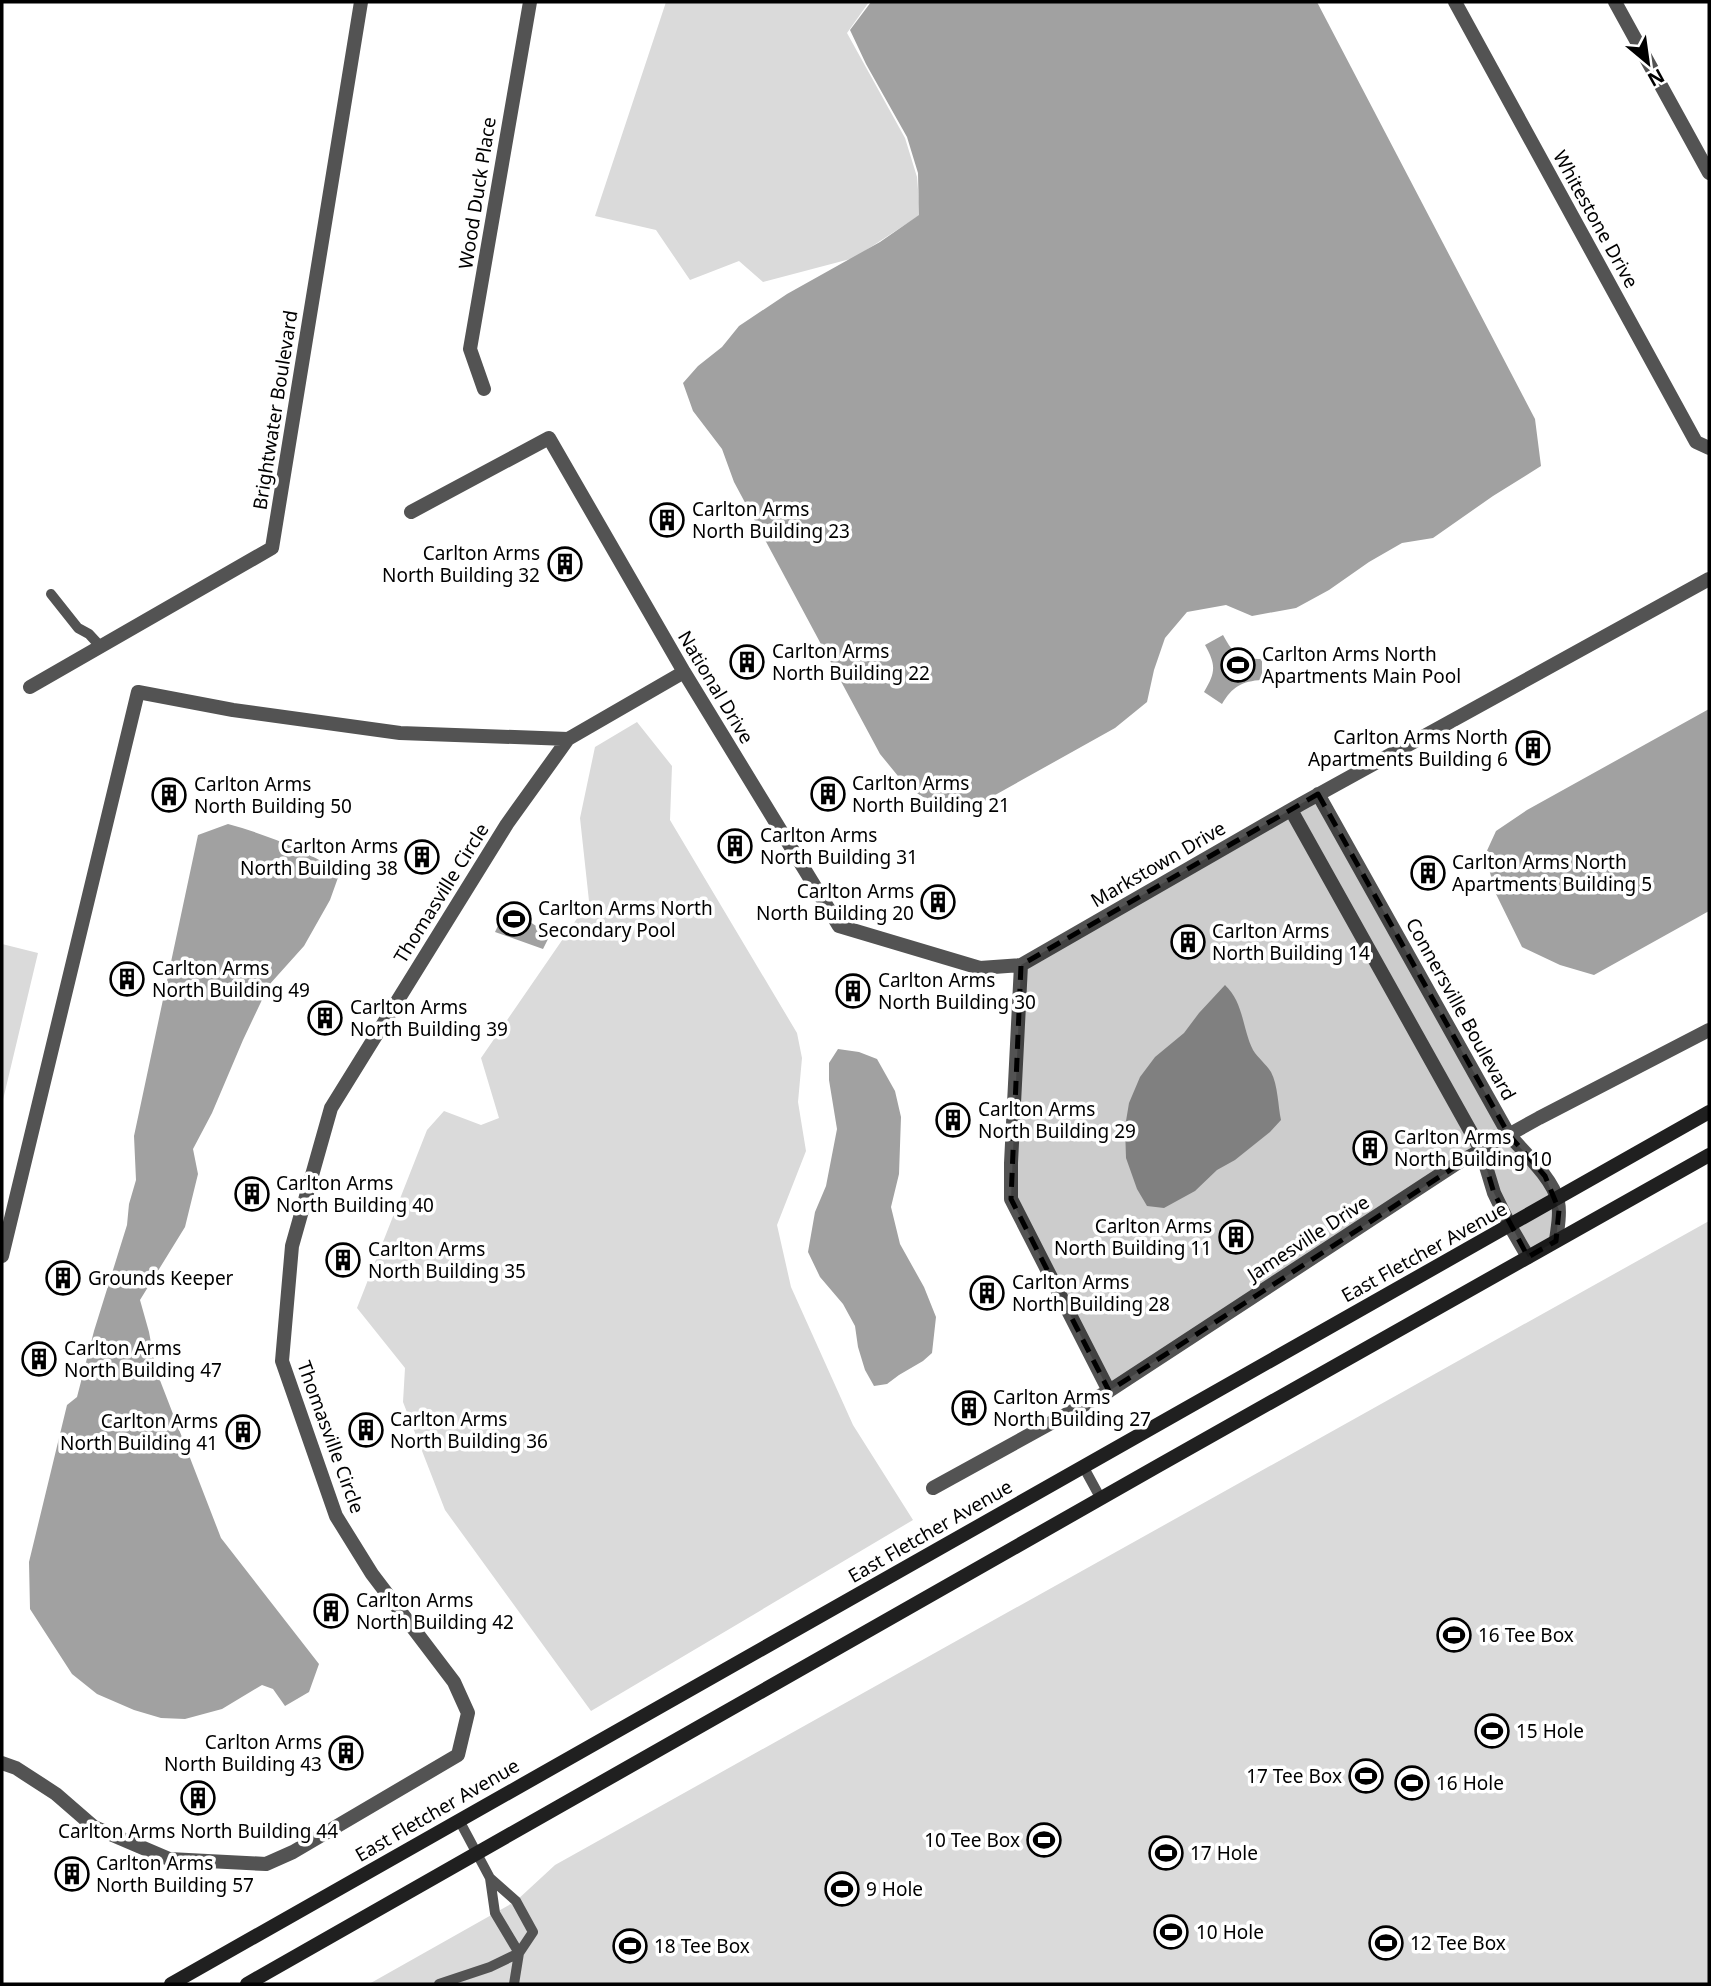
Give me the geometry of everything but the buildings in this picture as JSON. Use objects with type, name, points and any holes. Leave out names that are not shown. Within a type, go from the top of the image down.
[{"type":"main road","name":"East Fletcher Avenue","points":[[172,1984],[1709,1112]]},
{"type":"main road","points":[[247,1984],[1709,1155]]},
{"type":"street","name":"Brightwater Boulevard","points":[[30,687],[272,548],[361,2]]},
{"type":"street","name":"Wood Duck Place","points":[[484,389],[470,349],[530,2]]},
{"type":"street","name":"Whitestone Drive","points":[[1455,2],[1696,442],[1709,448]]},
{"type":"street","points":[[1615,2],[1709,173]]},
{"type":"street","name":"National Drive","points":[[411,512],[550,438],[684,672],[839,926],[980,968],[1021,965]]},
{"type":"street","name":"Markstown Drive","points":[[1021,965],[1318,794],[1709,579]]},
{"type":"street","name":"Thomasville Circle","points":[[2,1763],[16,1768],[56,1794],[94,1827],[169,1859],[266,1864],[293,1852],[458,1755],[468,1713],[454,1682],[372,1574],[336,1516],[282,1361],[292,1246],[331,1108],[507,824],[568,739],[684,672]]},
{"type":"street","points":[[2,1256],[138,692],[233,709],[400,733],[568,739]]},
{"type":"street","name":"Connersville Boulevard","points":[[1318,794],[1509,1135],[1545,1176],[1558,1198]]},
{"type":"street","points":[[1291,810],[1481,1150],[1494,1193],[1528,1257]]},
{"type":"street","points":[[1021,965],[1011,1199],[1109,1391]]},
{"type":"street","name":"Jamesville Drive","points":[[933,1488],[1109,1391],[1481,1150],[1709,1030]]},
{"type":"street","points":[[1556,1241],[1558,1198]]},
{"type":"lane","points":[[51,593],[78,628],[89,634],[101,647]]},
{"type":"lane","points":[[1083,1466],[1101,1499]]},
{"type":"lane","points":[[458,1820],[491,1878],[516,1901],[533,1932],[519,1953],[514,1984]]},
{"type":"lane","points":[[491,1878],[495,1913],[519,1953]]},
{"type":"lane","points":[[439,1984],[490,1967],[519,1953]]},
{"type":"highlighted area","points":[[1318,794],[1509,1135],[1545,1176],[1559,1210],[1556,1241],[1528,1257],[1494,1193],[1481,1150],[1109,1391],[1011,1199],[1021,965]]},
{"type":"shaded area","points":[[666,2],[869,2],[847,33],[905,138],[917,177],[920,215],[854,258],[763,282],[739,261],[690,280],[656,230],[595,216]]},
{"type":"shaded area","points":[[871,2],[1317,2],[1535,419],[1541,466],[1433,538],[1402,543],[1296,608],[1252,616],[1226,605],[1187,612],[1165,638],[1147,702],[1115,728],[970,809],[936,805],[907,787],[880,754],[734,482],[722,449],[693,411],[683,383],[698,366],[722,347],[739,326],[787,294],[880,242],[919,215],[918,173],[907,137],[850,30]]},
{"type":"shaded area","name":"Carlton Arms North Apartments Main Pool","points":[[1223,635],[1238,654],[1262,659],[1262,680],[1238,686],[1222,704],[1204,692],[1213,668],[1205,645]]},
{"type":"shaded area","points":[[1709,709],[1709,911],[1594,975],[1560,965],[1522,947],[1496,894],[1485,855],[1496,831],[1527,810]]},
{"type":"shaded area","points":[[637,722],[672,766],[670,820],[797,1033],[802,1058],[798,1102],[806,1151],[777,1225],[791,1287],[853,1425],[913,1520],[591,1711],[445,1510],[403,1402],[405,1368],[357,1308],[427,1130],[444,1111],[481,1125],[499,1118],[481,1058],[589,901],[580,818],[595,747]]},
{"type":"shaded area","points":[[228,824],[286,844],[340,872],[330,900],[304,946],[269,985],[243,1040],[212,1113],[193,1149],[198,1174],[185,1227],[140,1300],[156,1370],[221,1538],[319,1664],[309,1692],[285,1706],[273,1689],[262,1685],[222,1709],[185,1719],[161,1718],[97,1694],[72,1674],[30,1609],[29,1562],[67,1405],[77,1397],[127,1225],[129,1204],[136,1180],[134,1136],[198,835]]},
{"type":"shaded area","name":"Carlton Arms North Secondary Pool","points":[[507,907],[550,935],[543,949],[495,932]]},
{"type":"shaded area","points":[[2,944],[38,953],[2,1104]]},
{"type":"shaded area","points":[[1225,985],[1236,1000],[1253,1050],[1273,1077],[1281,1120],[1270,1132],[1235,1160],[1217,1170],[1195,1191],[1164,1208],[1147,1206],[1137,1189],[1126,1158],[1125,1127],[1129,1103],[1140,1077],[1155,1057],[1184,1033]]},
{"type":"shaded area","points":[[838,1049],[859,1052],[877,1059],[895,1091],[901,1117],[899,1174],[891,1207],[900,1244],[924,1287],[936,1317],[932,1353],[887,1384],[874,1386],[865,1370],[855,1326],[843,1304],[820,1277],[808,1252],[815,1212],[826,1186],[837,1129],[829,1063]]},
{"type":"shaded area","points":[[1709,1221],[1709,1984],[369,1984],[516,1901],[555,1865]]},
{"type":"place","name":"Carlton Arms North Building 23","points":[[667,520]]},
{"type":"place","name":"Carlton Arms North Building 32","points":[[565,564]]},
{"type":"place","name":"Carlton Arms North Building 22","points":[[747,662]]},
{"type":"place","name":"Carlton Arms North Apartments Main Pool","points":[[1238,665]]},
{"type":"place","name":"Carlton Arms North Apartments Building 6","points":[[1533,748]]},
{"type":"place","name":"Carlton Arms North Building 21","points":[[828,794]]},
{"type":"place","name":"Carlton Arms North Building 50","points":[[169,795]]},
{"type":"place","name":"Carlton Arms North Building 31","points":[[735,846]]},
{"type":"place","name":"Carlton Arms North Building 38","points":[[422,857]]},
{"type":"place","name":"Carlton Arms North Apartments Building 5","points":[[1428,873]]},
{"type":"place","name":"Carlton Arms North Building 20","points":[[938,902]]},
{"type":"place","name":"Carlton Arms North Secondary Pool","points":[[514,919]]},
{"type":"place","name":"Carlton Arms North Building 14","points":[[1188,942]]},
{"type":"place","name":"Carlton Arms North Building 49","points":[[127,979]]},
{"type":"place","name":"Carlton Arms North Building 30","points":[[853,991]]},
{"type":"place","name":"Carlton Arms North Building 39","points":[[325,1018]]},
{"type":"place","name":"Carlton Arms North Building 29","points":[[953,1120]]},
{"type":"place","name":"Carlton Arms North Building 10","points":[[1370,1148]]},
{"type":"place","name":"Carlton Arms North Building 40","points":[[252,1194]]},
{"type":"place","name":"Carlton Arms North Building 11","points":[[1236,1237]]},
{"type":"place","name":"Carlton Arms North Building 35","points":[[343,1260]]},
{"type":"place","name":"Grounds Keeper","points":[[63,1278]]},
{"type":"place","name":"Carlton Arms North Building 28","points":[[987,1293]]},
{"type":"place","name":"Carlton Arms North Building 47","points":[[39,1359]]},
{"type":"place","name":"Carlton Arms North Building 27","points":[[969,1408]]},
{"type":"place","name":"Carlton Arms North Building 36","points":[[366,1430]]},
{"type":"place","name":"Carlton Arms North Building 41","points":[[243,1432]]},
{"type":"place","name":"Carlton Arms North Building 42","points":[[331,1611]]},
{"type":"place","name":"16 Tee Box","points":[[1454,1635]]},
{"type":"place","name":"15 Hole","points":[[1492,1731]]},
{"type":"place","name":"Carlton Arms North Building 43","points":[[346,1753]]},
{"type":"place","name":"17 Tee Box","points":[[1366,1776]]},
{"type":"place","name":"16 Hole","points":[[1412,1783]]},
{"type":"place","name":"Carlton Arms North Building 44","points":[[198,1798]]},
{"type":"place","name":"10 Tee Box","points":[[1044,1840]]},
{"type":"place","name":"17 Hole","points":[[1166,1853]]},
{"type":"place","name":"Carlton Arms North Building 57","points":[[72,1874]]},
{"type":"place","name":"9 Hole","points":[[842,1889]]},
{"type":"place","name":"10 Hole","points":[[1171,1932]]},
{"type":"place","name":"12 Tee Box","points":[[1386,1943]]},
{"type":"place","name":"18 Tee Box","points":[[630,1946]]}]
